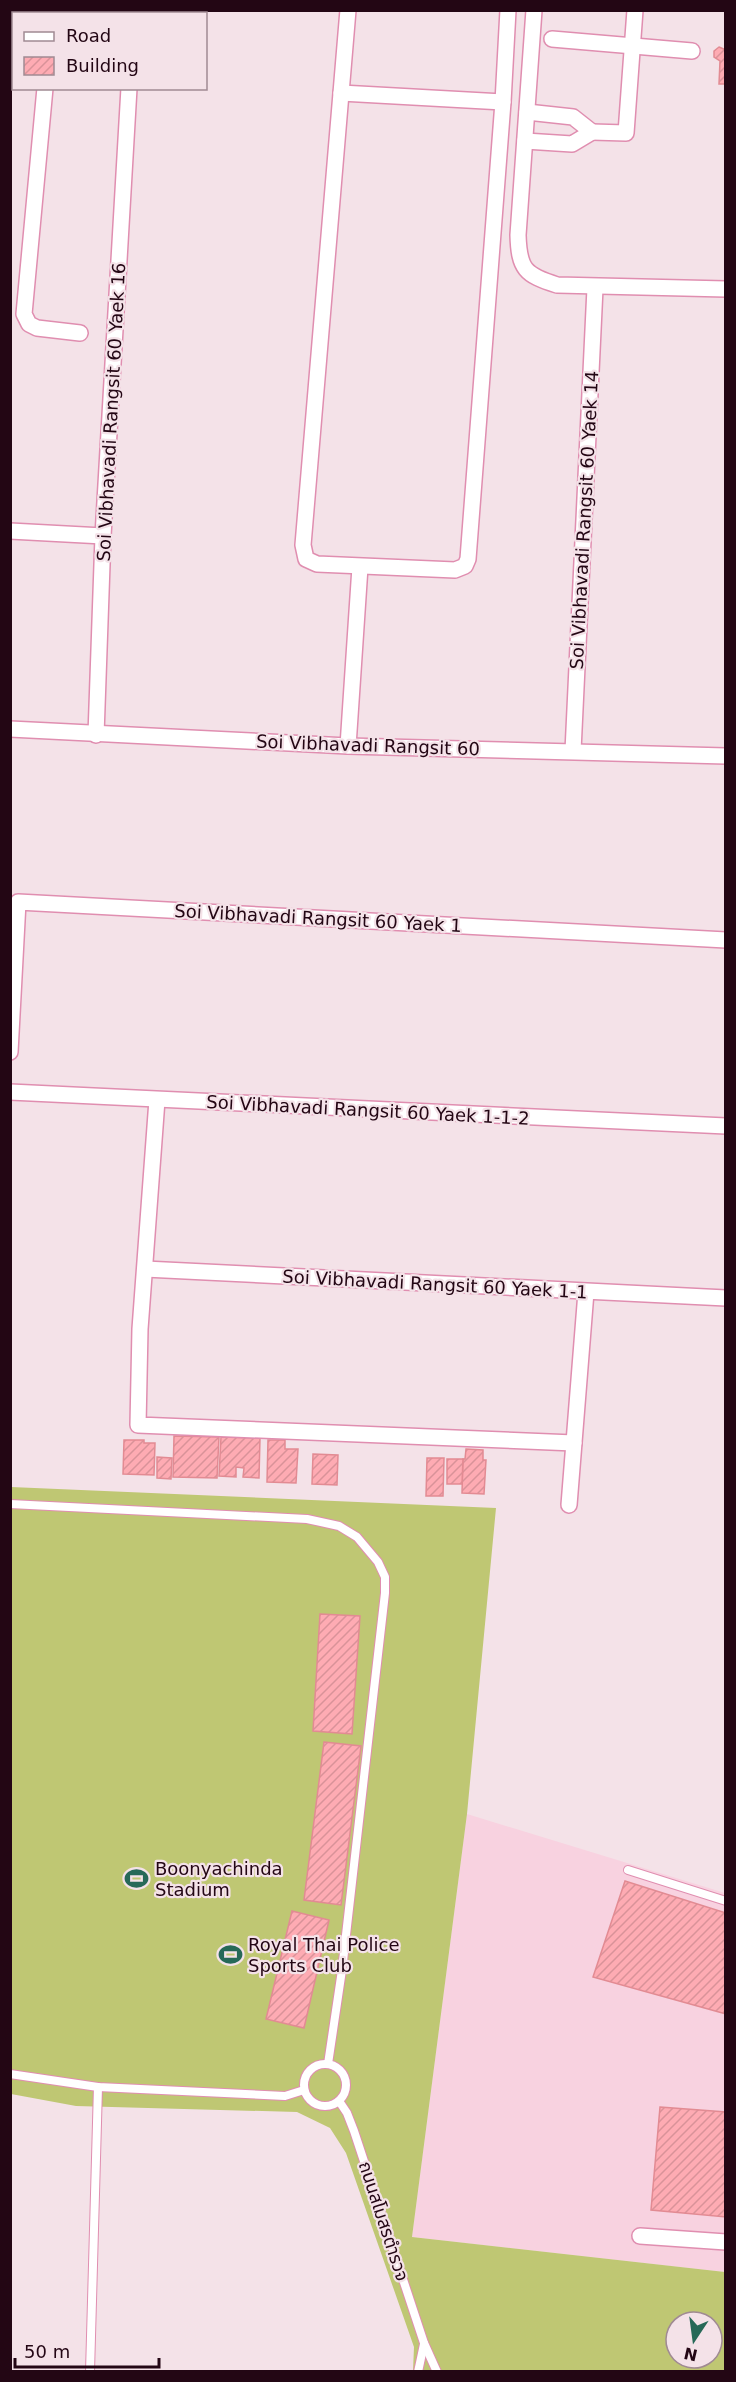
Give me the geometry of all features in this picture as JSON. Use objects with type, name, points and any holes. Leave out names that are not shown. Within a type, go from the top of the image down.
[{"type":"street","points":[[348,10],[303,545],[306,559],[317,564],[455,570],[465,566],[468,559],[508,10]]},
{"type":"street","points":[[534,10],[518,235],[519,258],[533,277],[557,285],[595,288],[726,289]]},
{"type":"street","points":[[525,141],[572,144],[592,132],[626,133],[635,10]]},
{"type":"street","points":[[552,39],[692,51]]},
{"type":"street","points":[[45,90],[24,314],[29,324],[37,328],[80,333]]},
{"type":"street","name":"Soi Vibhavadi Rangsit 60 Yaek 16","points":[[96,735],[103,536],[129,90]]},
{"type":"street","points":[[341,93],[503,102]]},
{"type":"street","points":[[527,112],[573,117],[592,132]]},
{"type":"street","name":"Soi Vibhavadi Rangsit 60 Yaek 14","points":[[573,751],[595,288]]},
{"type":"street","points":[[10,531],[103,536]]},
{"type":"street","points":[[348,746],[360,567]]},
{"type":"street","name":"Soi Vibhavadi Rangsit 60","points":[[10,729],[348,746],[726,756]]},
{"type":"street","name":"Soi Vibhavadi Rangsit 60 Yaek 1","points":[[10,1052],[18,902],[726,940]]},
{"type":"street","name":"Soi Vibhavadi Rangsit 60 Yaek 1-1-2","points":[[10,1092],[726,1126]]},
{"type":"street","points":[[157,1100],[140,1329],[138,1425],[574,1443]]},
{"type":"street","name":"Soi Vibhavadi Rangsit 60 Yaek 1-1","points":[[145,1269],[726,1298]]},
{"type":"street","points":[[569,1505],[586,1292]]},
{"type":"street","points":[[640,2236],[726,2242]]},
{"type":"lane","points":[[10,1504],[307,1519],[339,1526],[357,1538],[378,1562],[385,1577],[385,1593],[342,1971],[328,2064]]},
{"type":"lane","points":[[628,1870],[726,1901]]},
{"type":"lane","points":[[328,2064],[340,2070],[346,2082],[346,2089],[339,2101],[326,2107],[312,2102],[304,2090],[306,2076],[315,2066],[328,2064]]},
{"type":"lane","points":[[10,2074],[98,2087],[285,2096],[304,2090]]},
{"type":"lane","points":[[90,2372],[98,2087]]},
{"type":"lane","name":"ถนนสโมสรตำรวจ","points":[[339,2101],[354,2131],[424,2343],[437,2372]]},
{"type":"lane","name":"ถนนสโมสรตำรวจ","points":[[418,2372],[424,2343]]},
{"type":"shaded area","points":[[467,1814],[725,1893],[725,2272],[412,2237]]},
{"type":"green space","name":"Royal Thai Police Sports Club","points":[[11,1487],[496,1508],[467,1814],[412,2237],[725,2272],[725,2371],[413,2371],[414,2347],[346,2153],[330,2128],[297,2112],[76,2106],[11,2094]]},
{"type":"building","points":[[719,47],[726,50],[726,84],[719,84],[720,61],[714,57],[714,51]]},
{"type":"building","points":[[174,1436],[219,1437],[217,1478],[173,1477]]},
{"type":"building","points":[[221,1437],[260,1438],[259,1478],[243,1477],[244,1468],[236,1467],[236,1477],[219,1476]]},
{"type":"building","points":[[124,1440],[144,1440],[144,1443],[155,1443],[154,1475],[123,1474]]},
{"type":"building","points":[[268,1440],[285,1440],[285,1449],[298,1449],[296,1483],[267,1482]]},
{"type":"building","points":[[466,1449],[483,1450],[483,1460],[486,1460],[484,1494],[462,1493],[463,1459],[465,1459]]},
{"type":"building","points":[[313,1454],[338,1455],[337,1485],[312,1484]]},
{"type":"building","points":[[157,1457],[172,1458],[171,1479],[157,1478]]},
{"type":"building","points":[[427,1458],[444,1458],[443,1496],[426,1496]]},
{"type":"building","points":[[447,1459],[463,1459],[462,1484],[447,1484]]},
{"type":"building","points":[[320,1614],[360,1616],[352,1734],[313,1731]]},
{"type":"building","points":[[324,1742],[361,1746],[341,1905],[304,1900]]},
{"type":"building","points":[[625,1881],[726,1913],[726,2014],[593,1977]]},
{"type":"building","points":[[292,1911],[329,1920],[304,2028],[266,2019]]},
{"type":"building","points":[[660,2107],[726,2112],[726,2217],[651,2210]]},
{"type":"place","name":"Boonyachinda Stadium","points":[[137,1878]]},
{"type":"place","name":"Royal Thai Police Sports Club","points":[[230,1954]]}]
